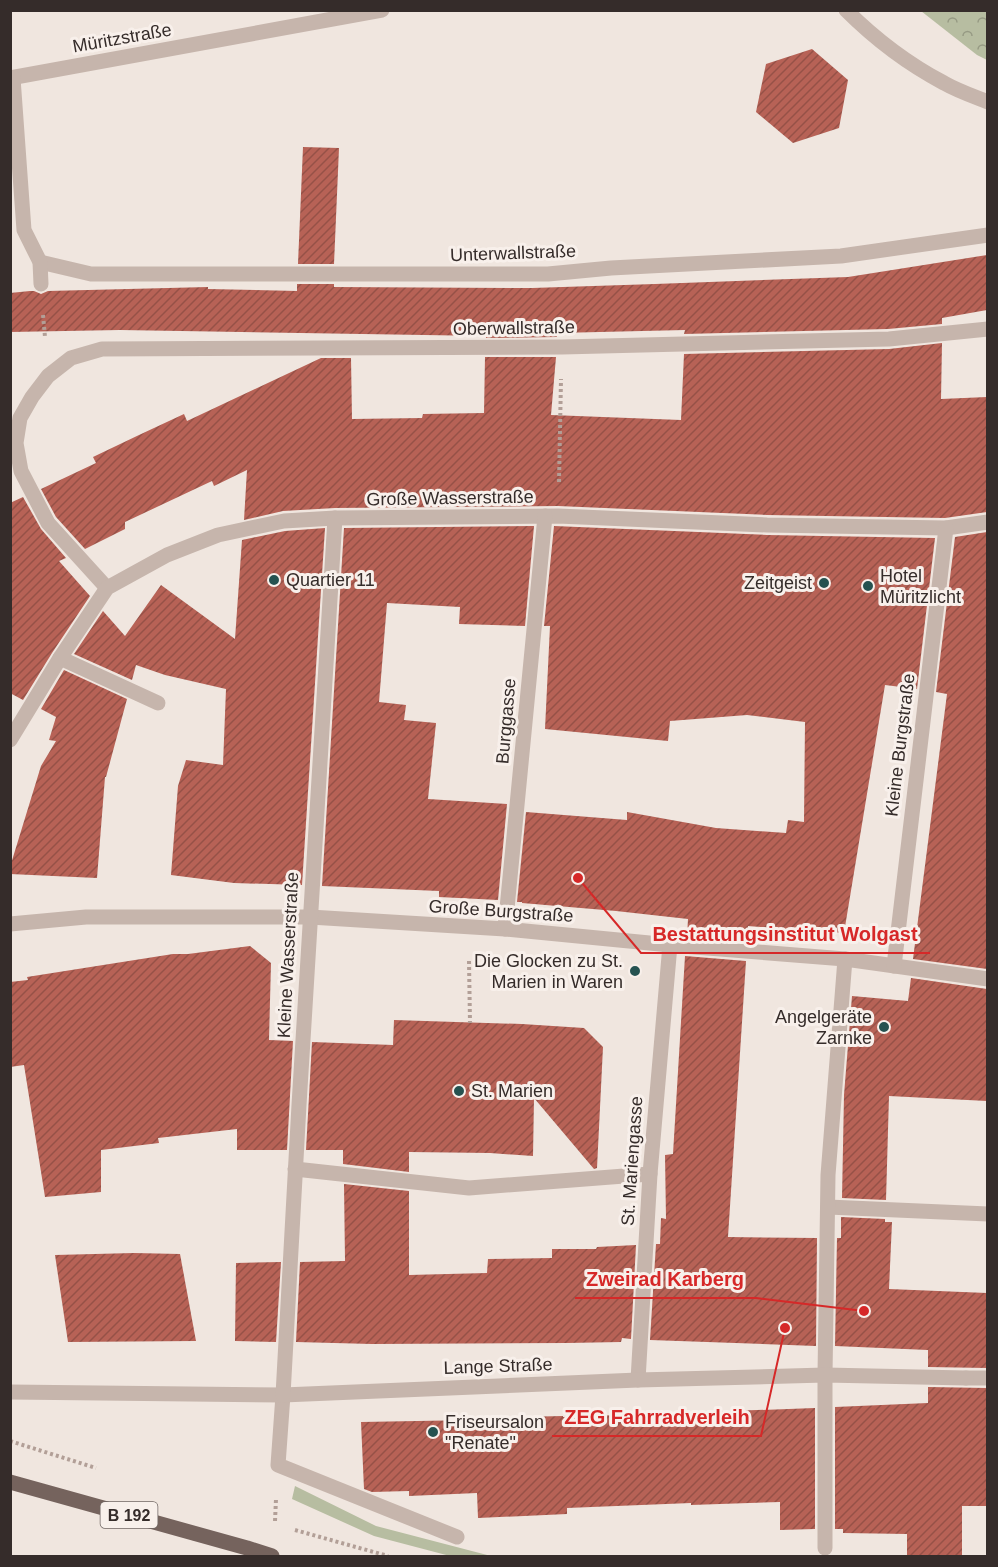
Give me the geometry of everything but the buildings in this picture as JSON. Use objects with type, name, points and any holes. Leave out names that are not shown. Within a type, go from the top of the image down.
[{"type":"main road","name":"B 192","points":[[10,1482],[272,1557]]},
{"type":"street","name":"Müritzstraße","points":[[12,78],[382,10]]},
{"type":"street","points":[[846,10],[859,24],[894,52],[945,83],[987,102]]},
{"type":"street","points":[[12,78],[24,230],[40,262],[41,284]]},
{"type":"street","name":"Unterwallstraße","points":[[40,262],[91,274],[548,274],[611,268],[841,256],[987,235]]},
{"type":"street","name":"Oberwallstraße","points":[[15,418],[48,376],[71,358],[102,349],[562,347],[889,339],[987,329]]},
{"type":"street","points":[[15,418],[16,443],[21,471],[48,523],[107,588]]},
{"type":"street","name":"Große Wasserstraße","points":[[10,740],[60,658],[107,588],[167,555],[218,535],[284,521],[335,518],[551,516],[767,525],[946,528],[987,522]]},
{"type":"street","name":"Burggasse","points":[[506,929],[551,516]]},
{"type":"street","name":"Kleine Wasserstraße","points":[[335,518],[278,1465],[457,1537]]},
{"type":"street","name":"Kleine Burgstraße","points":[[894,966],[946,528]]},
{"type":"street","points":[[60,658],[158,703]]},
{"type":"street","name":"Große Burgstraße","points":[[10,924],[86,917],[310,917],[506,929],[845,959],[987,978]]},
{"type":"street","name":"St. Mariengasse","points":[[638,1380],[650,1174],[670,945]]},
{"type":"street","points":[[825,1548],[828,1175],[845,959]]},
{"type":"street","points":[[295,1169],[469,1188],[650,1174]]},
{"type":"street","points":[[828,1207],[987,1214]]},
{"type":"street","name":"Lange Straße","points":[[10,1392],[282,1395],[638,1380],[825,1376],[987,1378]]},
{"type":"path","points":[[41,284],[48,376]]},
{"type":"path","points":[[551,516],[562,347]]},
{"type":"path","points":[[469,927],[470,1023]]},
{"type":"green space","points":[[921,11],[987,11],[987,60],[977,55]]},
{"type":"green space","points":[[295,1486],[376,1526],[491,1556],[450,1556],[374,1536],[292,1499]]},
{"type":"place","name":"Quartier 11","points":[[274,580]]},
{"type":"place","name":"Zeitgeist","points":[[824,583]]},
{"type":"place","name":"Hotel Müritzlicht","points":[[868,586]]},
{"type":"place","name":"Bestattungsinstitut Wolgast","points":[[578,878]]},
{"type":"place","name":"Die Glocken zu St. Marien in Waren","points":[[635,971]]},
{"type":"place","name":"Angelgeräte Zarnke","points":[[884,1027]]},
{"type":"place","name":"St. Marien","points":[[459,1091]]},
{"type":"place","name":"Zweirad Karberg","points":[[864,1311]]},
{"type":"place","name":"ZEG Fahrradverleih","points":[[785,1328]]},
{"type":"place","name":"Friseursalon \"Renate\"","points":[[433,1432]]}]
